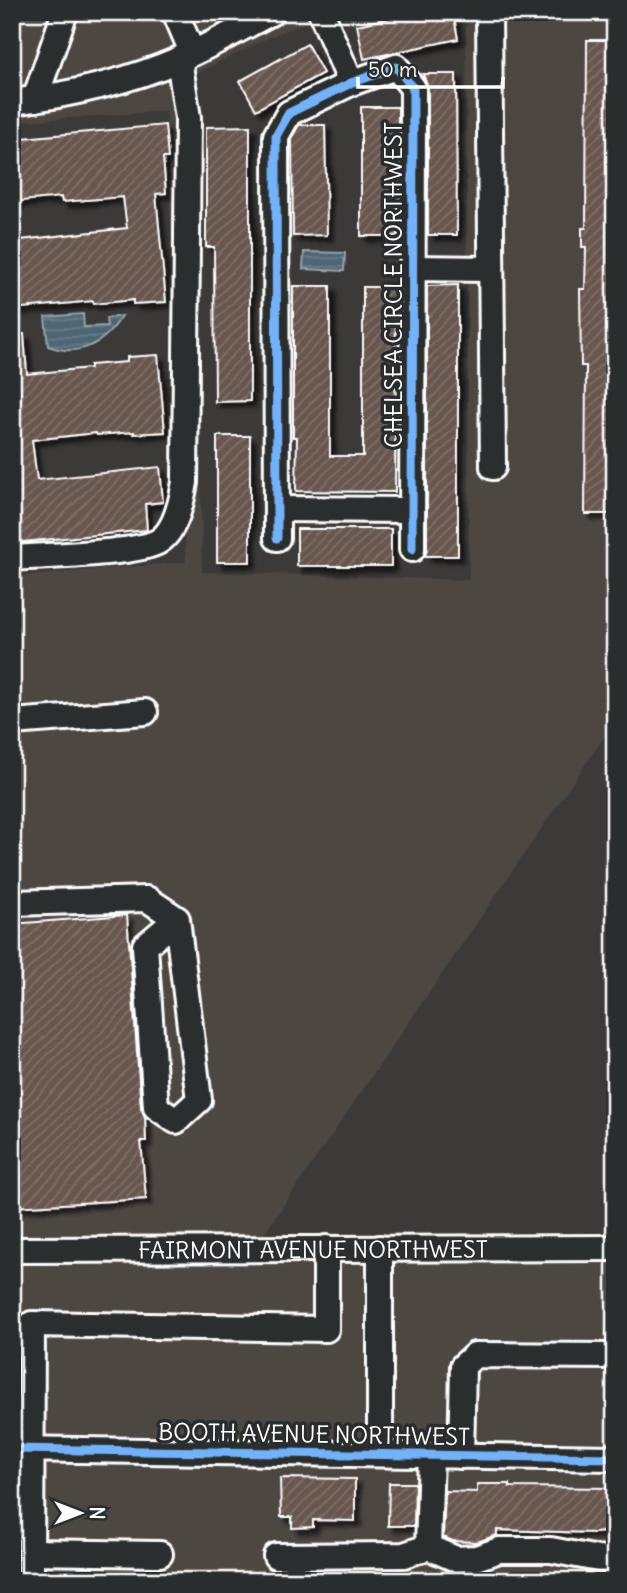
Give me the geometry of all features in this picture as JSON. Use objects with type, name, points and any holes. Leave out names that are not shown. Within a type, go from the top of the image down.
[{"type":"street","points":[[24,100],[65,12]]},
{"type":"street","points":[[12,558],[140,549],[161,541],[180,511],[186,482],[188,118],[186,56],[174,12]]},
{"type":"street","points":[[321,12],[351,83]]},
{"type":"street","points":[[489,12],[493,467]]},
{"type":"street","points":[[24,100],[77,92],[127,79],[186,56],[262,15]]},
{"type":"street","name":"CHELSEA CIRCLE NORTHWEST","points":[[277,538],[276,136],[289,113],[351,83],[396,67],[413,88],[412,549]]},
{"type":"street","name":"CHELSEA CIRCLE NORTHWEST","points":[[411,268],[491,269]]},
{"type":"street","points":[[277,509],[412,510]]},
{"type":"street","points":[[12,722],[145,712]]},
{"type":"street","points":[[12,903],[147,899],[177,919],[199,1100],[176,1121],[156,1107],[145,946],[177,919]]},
{"type":"street","points":[[150,1024],[189,1014]]},
{"type":"street","points":[[31,1581],[32,1552],[22,1449],[32,1324],[326,1329],[326,1248]]},
{"type":"street","points":[[380,1248],[380,1454]]},
{"type":"street","name":"FAIRMONT AVENUE NORTHWEST","points":[[12,1250],[615,1248]]},
{"type":"street","points":[[461,1456],[463,1366],[475,1355],[615,1356]]},
{"type":"street","name":"BOOTH AVENUE NORTHWEST","points":[[22,1449],[615,1458]]},
{"type":"street","points":[[428,1547],[431,1456]]},
{"type":"street","points":[[276,1556],[404,1555],[428,1547],[456,1559],[476,1558],[499,1550],[551,1550],[615,1560]]},
{"type":"street","points":[[32,1552],[160,1554]]},
{"type":"shaded area","points":[[12,12],[332,12],[265,39],[195,74],[202,572],[469,580],[466,12],[615,12],[615,721],[249,1256],[615,1251],[615,1581],[12,1581],[12,577],[186,562],[166,111],[12,122]]},
{"type":"water","points":[[304,252],[345,253],[344,271],[303,269]]},
{"type":"water","points":[[83,314],[84,327],[107,326],[106,318],[122,316],[107,334],[91,346],[71,350],[48,346],[45,317]]},
{"type":"building","points":[[417,12],[453,12],[458,39],[364,59],[357,25]]},
{"type":"building","points":[[587,40],[615,40],[615,514],[585,514],[586,366],[581,366],[580,289],[585,289],[586,247],[582,247],[582,228],[586,228]]},
{"type":"building","points":[[307,44],[323,73],[256,110],[240,81]]},
{"type":"building","points":[[423,74],[456,74],[457,235],[428,235],[428,88]]},
{"type":"building","points":[[361,107],[398,107],[398,235],[395,236],[361,236]]},
{"type":"building","points":[[165,125],[168,158],[163,158],[166,193],[156,194],[166,302],[133,304],[133,300],[93,304],[93,301],[12,309],[12,241],[127,228],[123,197],[62,202],[61,197],[12,202],[12,139]]},
{"type":"building","points":[[299,125],[325,125],[327,235],[293,236],[292,137]]},
{"type":"building","points":[[250,126],[250,401],[215,402],[214,247],[206,247],[206,127]]},
{"type":"building","points":[[458,285],[458,556],[425,556],[427,286]]},
{"type":"building","points":[[293,286],[330,286],[330,456],[363,456],[363,287],[396,287],[395,492],[296,491],[297,437],[293,437]]},
{"type":"building","points":[[24,334],[27,374],[90,368],[90,365],[127,362],[127,357],[158,355],[165,432],[96,433],[32,440],[37,480],[160,467],[163,502],[145,504],[147,530],[12,543],[12,335]]},
{"type":"building","points":[[217,436],[250,436],[250,562],[217,562]]},
{"type":"building","points":[[297,529],[391,529],[391,566],[297,566]]},
{"type":"building","points":[[127,915],[141,1108],[145,1117],[146,1141],[141,1141],[146,1199],[12,1207],[12,924]]},
{"type":"building","points":[[280,1478],[355,1479],[355,1521],[313,1520],[313,1527],[292,1528],[292,1517],[281,1517]]},
{"type":"building","points":[[389,1483],[415,1483],[414,1526],[388,1526]]},
{"type":"building","points":[[477,1484],[615,1488],[615,1531],[594,1533],[497,1530],[497,1535],[477,1542],[453,1541],[443,1537],[445,1491],[477,1492]]},
{"type":"cycle path","points":[[277,538],[276,136],[289,113],[351,83],[396,67],[413,88],[412,549]]},
{"type":"cycle path","points":[[12,1449],[615,1458]]}]
